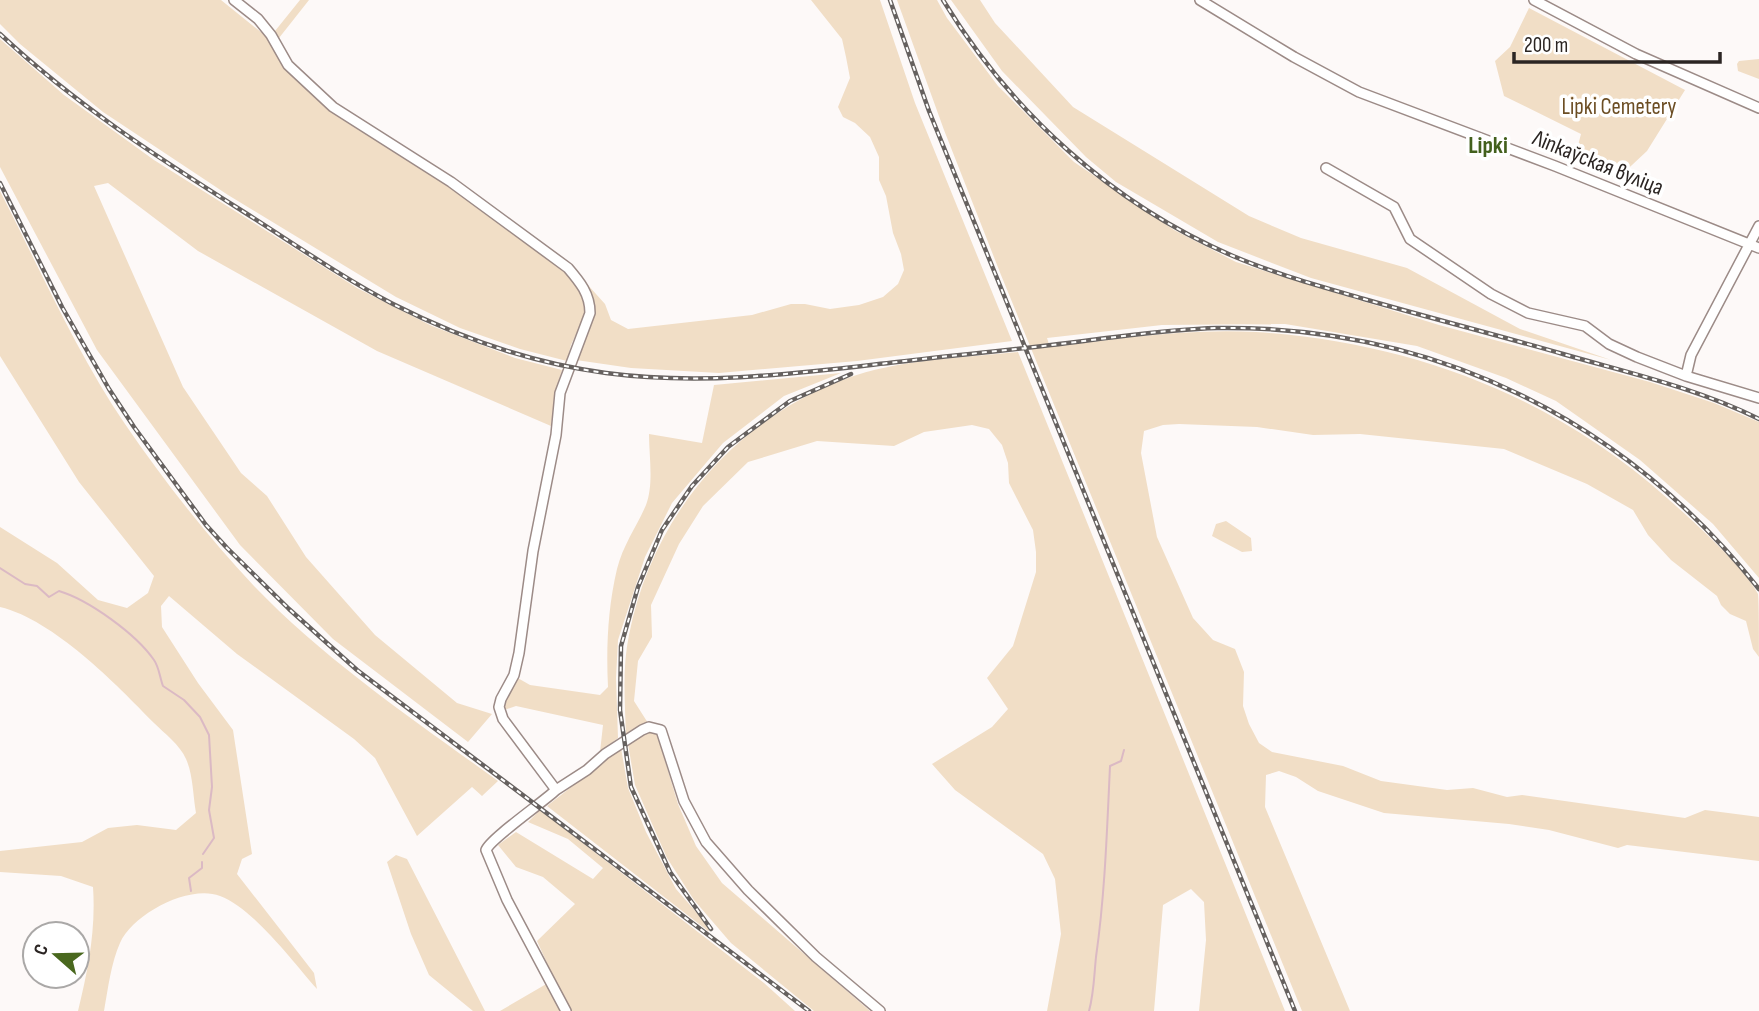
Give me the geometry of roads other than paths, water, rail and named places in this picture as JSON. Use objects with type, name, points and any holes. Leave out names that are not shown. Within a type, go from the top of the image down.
[{"type":"street","points":[[234,0],[258,19],[271,35],[288,65],[333,107],[451,182],[568,268],[583,286],[590,303],[590,313],[560,393],[556,435],[533,551],[519,653],[514,675],[499,707],[503,719],[556,789]]},
{"type":"street","name":"Ліпкаўская вуліца","points":[[1200,0],[1294,57],[1359,92],[1555,166],[1754,246]]},
{"type":"street","points":[[1534,0],[1636,54],[1759,108]]},
{"type":"street","points":[[1326,168],[1394,207],[1410,239],[1491,294],[1528,313],[1585,326],[1609,344],[1637,358],[1759,398]]},
{"type":"street","points":[[1686,376],[1691,355],[1754,246],[1759,226]]},
{"type":"street","points":[[566,1011],[507,900],[486,850],[496,837],[529,814],[556,789],[649,727],[661,730],[684,801],[706,842],[748,890],[808,949],[880,1011]]},
{"type":"waterway","points":[[0,568],[25,584],[37,586],[49,597],[59,591],[71,595],[111,619],[154,660],[163,686],[184,700],[200,717],[209,735],[212,787],[209,810],[214,838],[203,854]]},
{"type":"waterway","points":[[1089,1011],[1102,910],[1110,766],[1121,761],[1124,750]]},
{"type":"waterway","points":[[191,891],[189,878],[202,868],[202,862]]},
{"type":"railway","points":[[890,0],[929,111],[1295,1011]]},
{"type":"railway","points":[[943,0],[970,41],[1033,117],[1106,182],[1189,235],[1233,256],[1281,274],[1662,382],[1712,398],[1759,419]]},
{"type":"railway","points":[[0,34],[58,84],[118,129],[317,260],[393,304],[496,348],[550,363],[606,373],[643,377],[715,378],[788,374],[1154,332],[1217,328],[1297,331],[1374,344],[1448,365],[1519,394],[1586,431],[1648,476],[1706,529],[1759,589]]},
{"type":"railway","points":[[0,183],[62,307],[109,389],[206,525],[227,548],[357,670],[809,1011]]},
{"type":"railway","points":[[711,929],[670,872],[631,787],[620,710],[621,646],[638,587],[662,530],[692,486],[728,447],[790,401],[851,374]]},
{"type":"district","name":"Lipki","points":[[1488,145]]},
{"type":"park label","name":"Lipki Cemetery","points":[[1619,107]]}]
